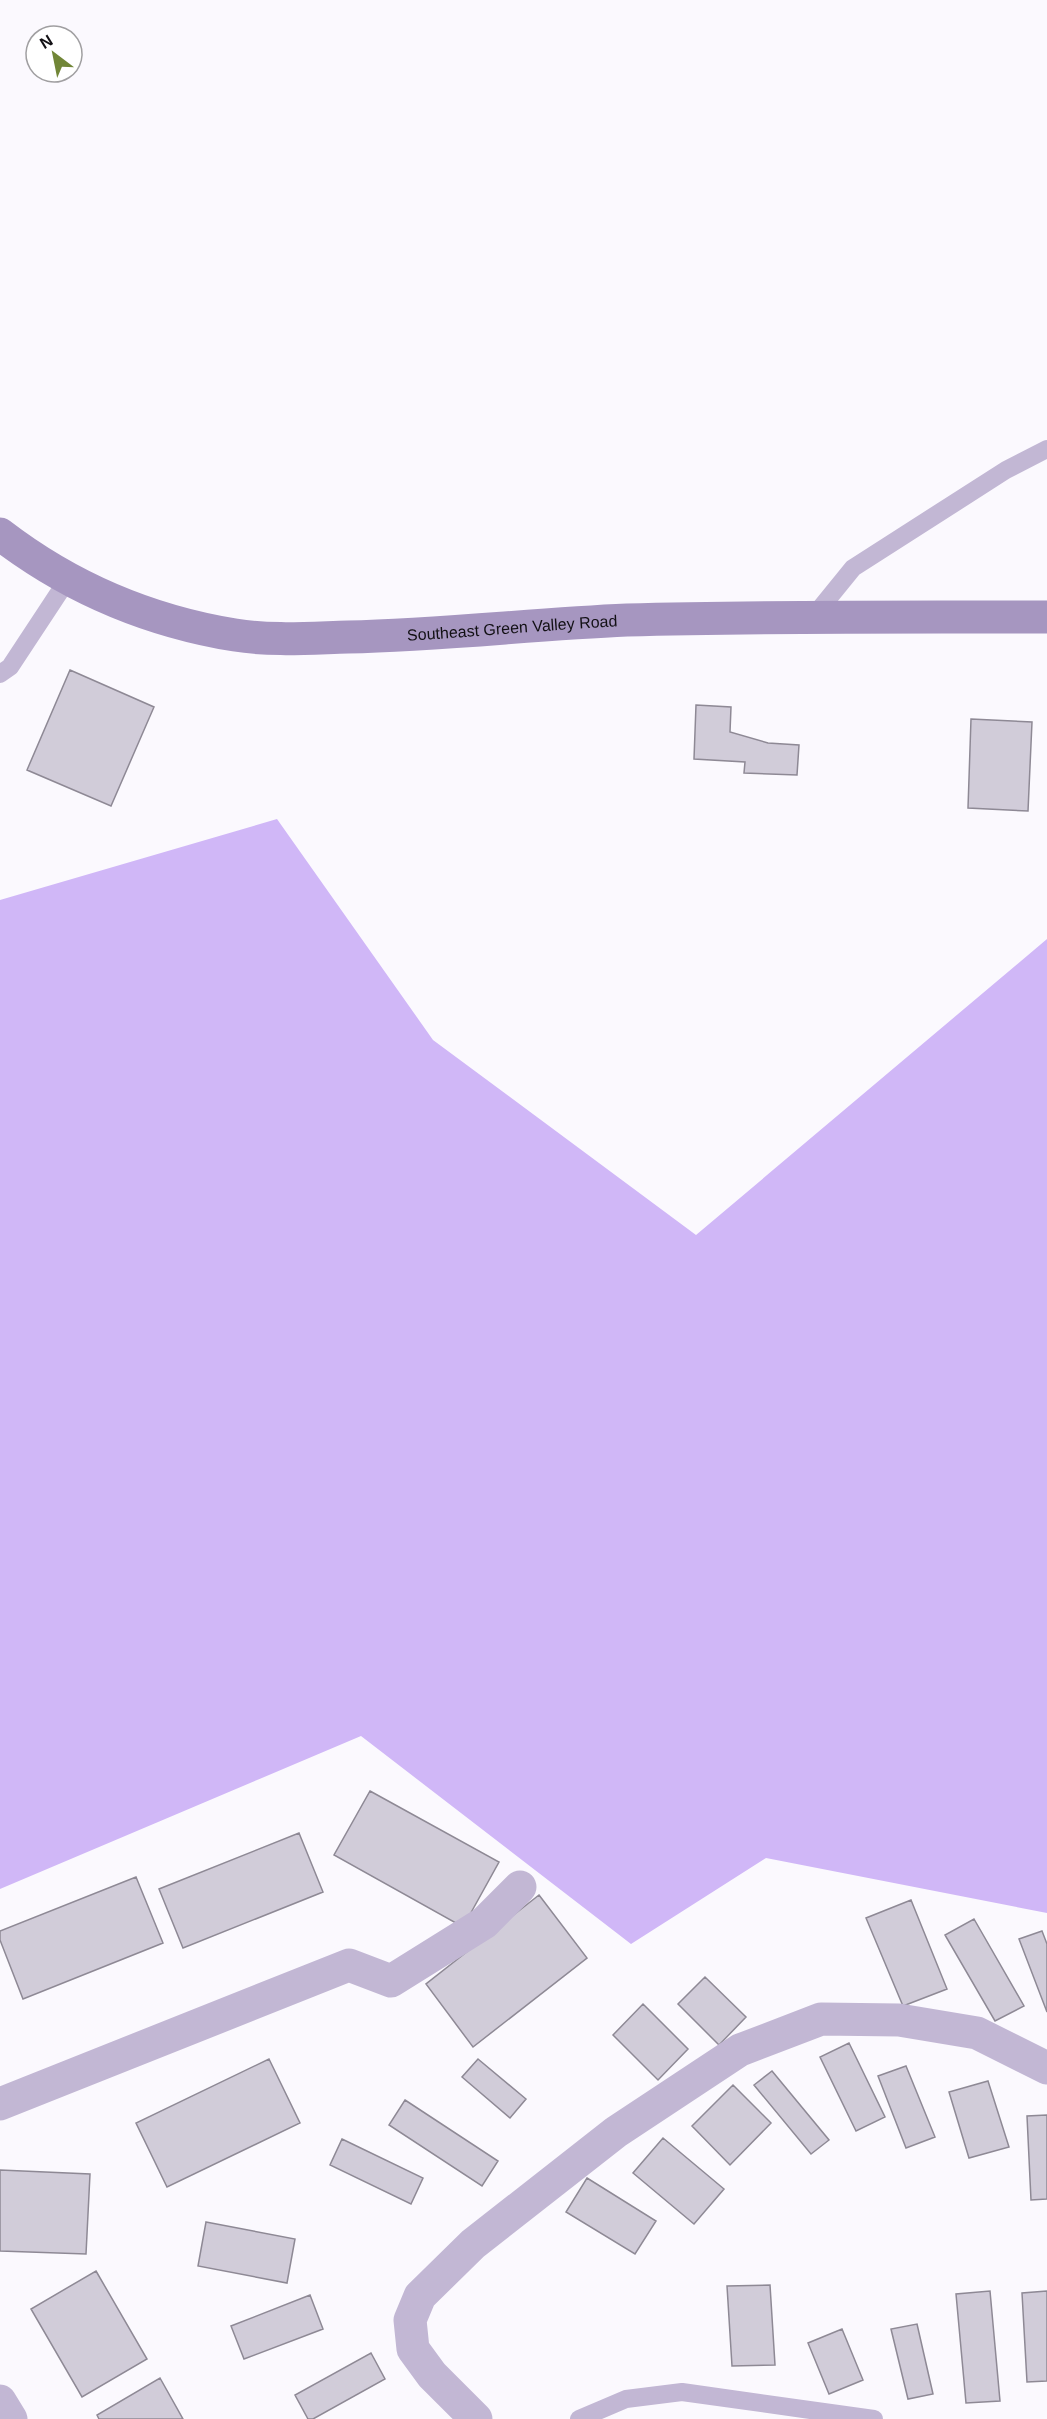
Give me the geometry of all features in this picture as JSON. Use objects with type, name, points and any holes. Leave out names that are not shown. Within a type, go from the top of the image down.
[{"type":"street","name":"Southeast Green Valley Road","points":[[0,534],[68,579],[144,613],[191,626],[265,638],[385,636],[624,620],[814,616],[1047,617]]},
{"type":"street","points":[[0,2104],[349,1965],[391,1981],[484,1923],[520,1887]]},
{"type":"street","points":[[476,2419],[432,2375],[412,2349],[410,2320],[420,2296],[473,2244],[616,2132],[740,2050],[821,2019],[899,2020],[977,2033],[1047,2068]]},
{"type":"street","points":[[0,2401],[11,2419]]},
{"type":"lane","points":[[814,616],[853,568],[1006,470],[1047,449]]},
{"type":"lane","points":[[0,674],[10,667],[68,579]]},
{"type":"lane","points":[[579,2419],[626,2399],[682,2392],[874,2419]]},
{"type":"shaded area","points":[[277,819],[433,1040],[696,1235],[1047,939],[1047,1913],[766,1858],[631,1944],[361,1736],[0,1889],[0,900]]},
{"type":"building","points":[[70,670],[154,707],[111,806],[27,770]]},
{"type":"building","points":[[696,705],[731,707],[730,732],[768,743],[799,745],[797,775],[744,773],[745,762],[694,759]]},
{"type":"building","points":[[971,719],[1032,722],[1028,811],[968,808]]},
{"type":"building","points":[[370,1791],[499,1862],[463,1927],[334,1855]]},
{"type":"building","points":[[299,1833],[323,1892],[183,1948],[159,1889]]},
{"type":"building","points":[[136,1877],[163,1943],[23,1999],[0,1940],[0,1931]]},
{"type":"building","points":[[539,1895],[587,1958],[473,2047],[426,1984]]},
{"type":"building","points":[[911,1900],[947,1989],[903,2006],[866,1918]]},
{"type":"building","points":[[974,1919],[1024,2006],[995,2021],[945,1935]]},
{"type":"building","points":[[1042,1931],[1047,1944],[1047,2012],[1019,1939]]},
{"type":"building","points":[[705,1977],[746,2017],[719,2045],[678,2004]]},
{"type":"building","points":[[643,2004],[688,2049],[658,2080],[613,2035]]},
{"type":"building","points":[[849,2043],[885,2117],[856,2131],[820,2057]]},
{"type":"building","points":[[269,2059],[300,2123],[167,2187],[136,2123]]},
{"type":"building","points":[[478,2059],[526,2099],[510,2118],[462,2077]]},
{"type":"building","points":[[906,2066],[935,2137],[906,2148],[878,2076]]},
{"type":"building","points":[[772,2071],[829,2140],[811,2154],[754,2085]]},
{"type":"building","points":[[988,2081],[1009,2147],[969,2158],[949,2092]]},
{"type":"building","points":[[733,2085],[771,2123],[730,2165],[692,2126]]},
{"type":"building","points":[[405,2100],[498,2161],[482,2186],[389,2125]]},
{"type":"building","points":[[1047,2115],[1047,2199],[1031,2200],[1027,2116]]},
{"type":"building","points":[[663,2138],[724,2189],[694,2224],[633,2173]]},
{"type":"building","points":[[342,2139],[423,2178],[411,2204],[330,2165]]},
{"type":"building","points":[[0,2170],[90,2174],[86,2254],[0,2251]]},
{"type":"building","points":[[587,2178],[656,2221],[635,2254],[566,2212]]},
{"type":"building","points":[[206,2222],[295,2239],[287,2283],[198,2266]]},
{"type":"building","points":[[96,2271],[147,2359],[82,2397],[31,2309]]},
{"type":"building","points":[[770,2285],[775,2365],[732,2366],[727,2286]]},
{"type":"building","points":[[990,2291],[1000,2401],[966,2403],[956,2294]]},
{"type":"building","points":[[1047,2291],[1047,2381],[1027,2382],[1022,2293]]},
{"type":"building","points":[[310,2295],[323,2329],[244,2359],[231,2326]]},
{"type":"building","points":[[917,2324],[933,2394],[908,2399],[891,2329]]},
{"type":"building","points":[[842,2329],[863,2380],[829,2394],[808,2343]]},
{"type":"building","points":[[371,2353],[385,2379],[313,2419],[308,2419],[295,2395]]},
{"type":"building","points":[[160,2378],[183,2419],[99,2419],[97,2415]]}]
